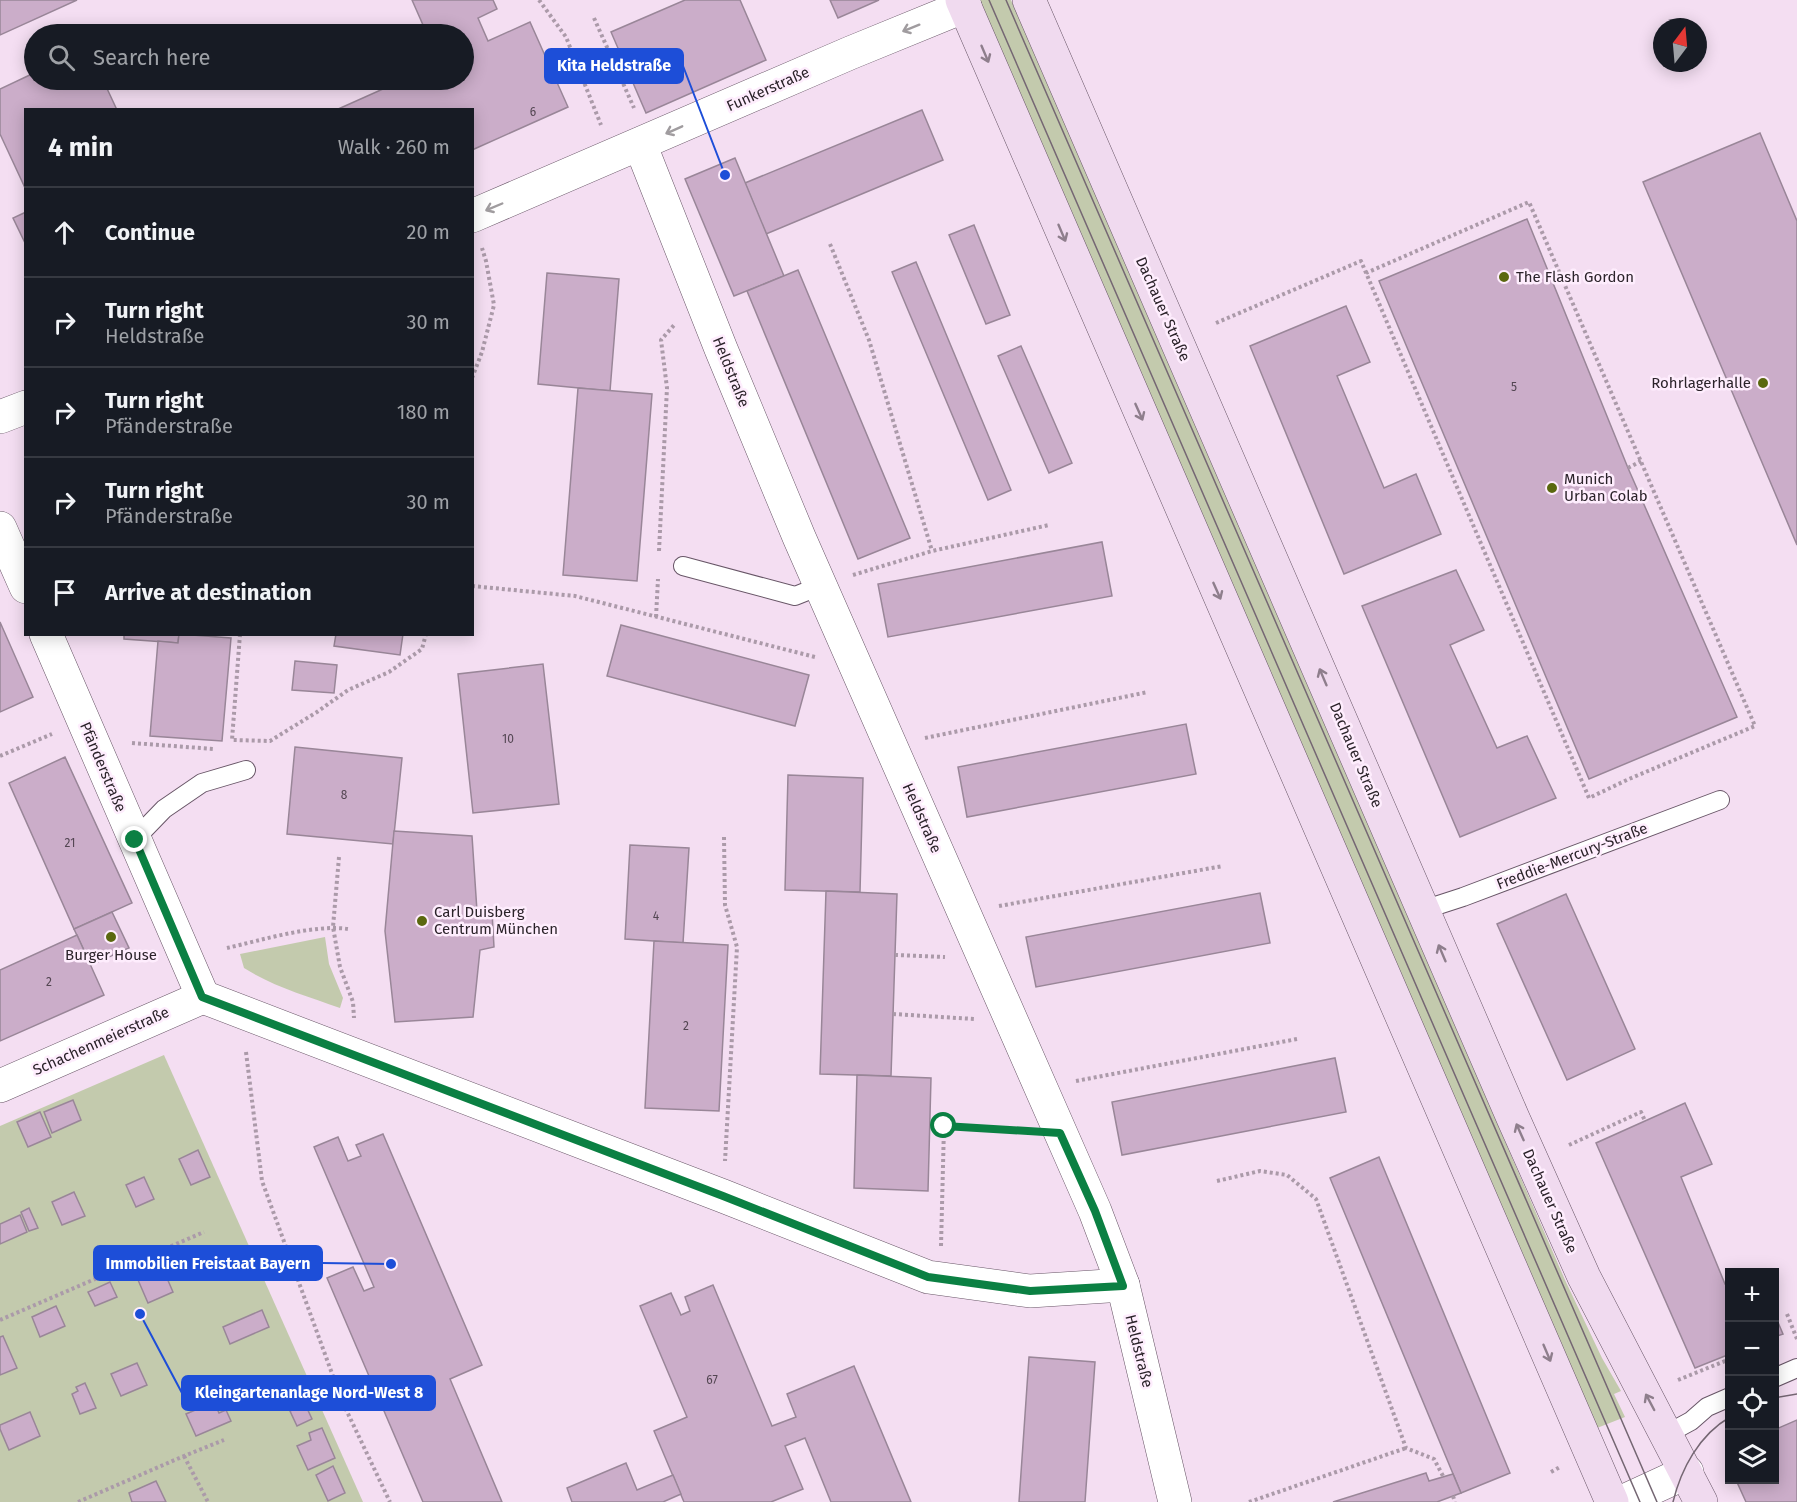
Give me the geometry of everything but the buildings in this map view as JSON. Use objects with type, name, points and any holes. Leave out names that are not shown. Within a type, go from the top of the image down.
[{"type":"main road","name":"Dachauer Straße","points":[[1029,0],[1584,1277],[1701,1502]]},
{"type":"main road","points":[[964,3],[1611,1502]]},
{"type":"street","name":"Funkerstraße","points":[[475,227],[634,147],[964,3]]},
{"type":"street","name":"Heldstraße","points":[[634,147],[700,296],[820,586],[1095,1211],[1123,1286],[1175,1502]]},
{"type":"street","points":[[0,417],[24,407]]},
{"type":"street","points":[[0,528],[24,582]]},
{"type":"street","name":"Pfänderstraße","points":[[47,636],[202,997]]},
{"type":"street","points":[[202,997],[723,1196],[928,1277],[1030,1291],[1123,1286]]},
{"type":"street","name":"Schachenmeierstraße","points":[[0,1086],[202,997]]},
{"type":"street","points":[[1622,1502],[1687,1472]]},
{"type":"lane","points":[[683,566],[795,596],[820,586]]},
{"type":"lane","points":[[135,840],[164,809],[202,783],[246,770]]},
{"type":"lane","name":"Freddie-Mercury-Straße","points":[[1423,910],[1720,800]]},
{"type":"lane","points":[[1779,1376],[1797,1368]]},
{"type":"lane","points":[[1667,1434],[1691,1421],[1707,1407],[1725,1399]]},
{"type":"path","points":[[539,0],[566,38],[634,147]]},
{"type":"path","points":[[594,18],[634,147]]},
{"type":"path","points":[[1216,323],[1361,261],[1366,273],[1589,798],[1755,726],[1529,202],[1366,273]]},
{"type":"path","points":[[474,373],[494,305],[486,261],[475,227]]},
{"type":"path","points":[[830,244],[869,340],[932,551]]},
{"type":"path","points":[[659,561],[667,388],[661,340],[700,296]]},
{"type":"path","points":[[1628,468],[1641,461]]},
{"type":"path","points":[[820,586],[932,551],[1049,525]]},
{"type":"path","points":[[656,618],[658,573]]},
{"type":"path","points":[[474,586],[575,596],[857,668]]},
{"type":"path","points":[[232,750],[240,636]]},
{"type":"path","points":[[232,740],[270,741],[348,690],[388,672],[422,649],[425,636]]},
{"type":"path","points":[[890,745],[1148,692]]},
{"type":"path","points":[[0,756],[83,720]]},
{"type":"path","points":[[139,744],[220,749]]},
{"type":"path","points":[[723,1196],[737,947],[725,905],[724,837]]},
{"type":"path","points":[[339,857],[333,927],[340,967],[353,1002],[354,1018]]},
{"type":"path","points":[[964,912],[1223,866]]},
{"type":"path","points":[[227,948],[333,927],[348,928]]},
{"type":"path","points":[[895,955],[984,959]]},
{"type":"path","points":[[894,1014],[1012,1022]]},
{"type":"path","points":[[254,1018],[245,1047],[262,1181],[342,1401],[390,1502]]},
{"type":"path","points":[[1041,1087],[1296,1039]]},
{"type":"path","points":[[1569,1145],[1641,1112],[1645,1121]]},
{"type":"path","points":[[940,1252],[944,1126],[1060,1133]]},
{"type":"path","points":[[1217,1181],[1260,1171],[1287,1175],[1316,1198],[1406,1448]]},
{"type":"path","points":[[0,1320],[204,1232]]},
{"type":"path","points":[[1787,1314],[1797,1339]]},
{"type":"path","points":[[1671,1383],[1725,1361]]},
{"type":"path","points":[[78,1502],[224,1440]]},
{"type":"path","points":[[1249,1502],[1406,1448],[1434,1459],[1443,1476]]},
{"type":"path","points":[[184,1456],[208,1502]]},
{"type":"path","points":[[1453,1496],[1455,1502]]},
{"type":"green space","points":[[978,0],[1011,0],[1565,1280],[1602,1358],[1621,1391],[1614,1394],[1625,1417],[1597,1428]]},
{"type":"green space","points":[[325,937],[329,964],[343,998],[340,1008],[279,986],[244,968],[240,954]]},
{"type":"green space","points":[[164,1055],[363,1502],[0,1502],[0,1126]]},
{"type":"tram line","points":[[989,0],[1640,1502]]},
{"type":"tram line","points":[[1006,0],[1657,1502]]},
{"type":"tram line","points":[[1779,1397],[1797,1394]]},
{"type":"tram line","points":[[1673,1502],[1686,1465],[1700,1443],[1725,1420]]},
{"type":"place","name":"Kita Heldstraße","points":[[725,175]]},
{"type":"place","name":"The Flash Gordon","points":[[1504,277]]},
{"type":"place","name":"Rohrlagerhalle","points":[[1763,383]]},
{"type":"place","name":"Munich Urban Colab","points":[[1552,488]]},
{"type":"place","name":"Carl Duisberg Centrum München","points":[[422,921]]},
{"type":"place","name":"Burger House","points":[[111,937]]},
{"type":"place","name":"Immobilien Freistaat Bayern","points":[[391,1264]]},
{"type":"place","name":"Kleingartenanlage Nord-West 8","points":[[140,1314]]},
{"type":"route","points":[[135,840],[202,997],[723,1196],[928,1277],[1030,1291],[1123,1286],[1095,1211],[1060,1133],[944,1126]]}]
